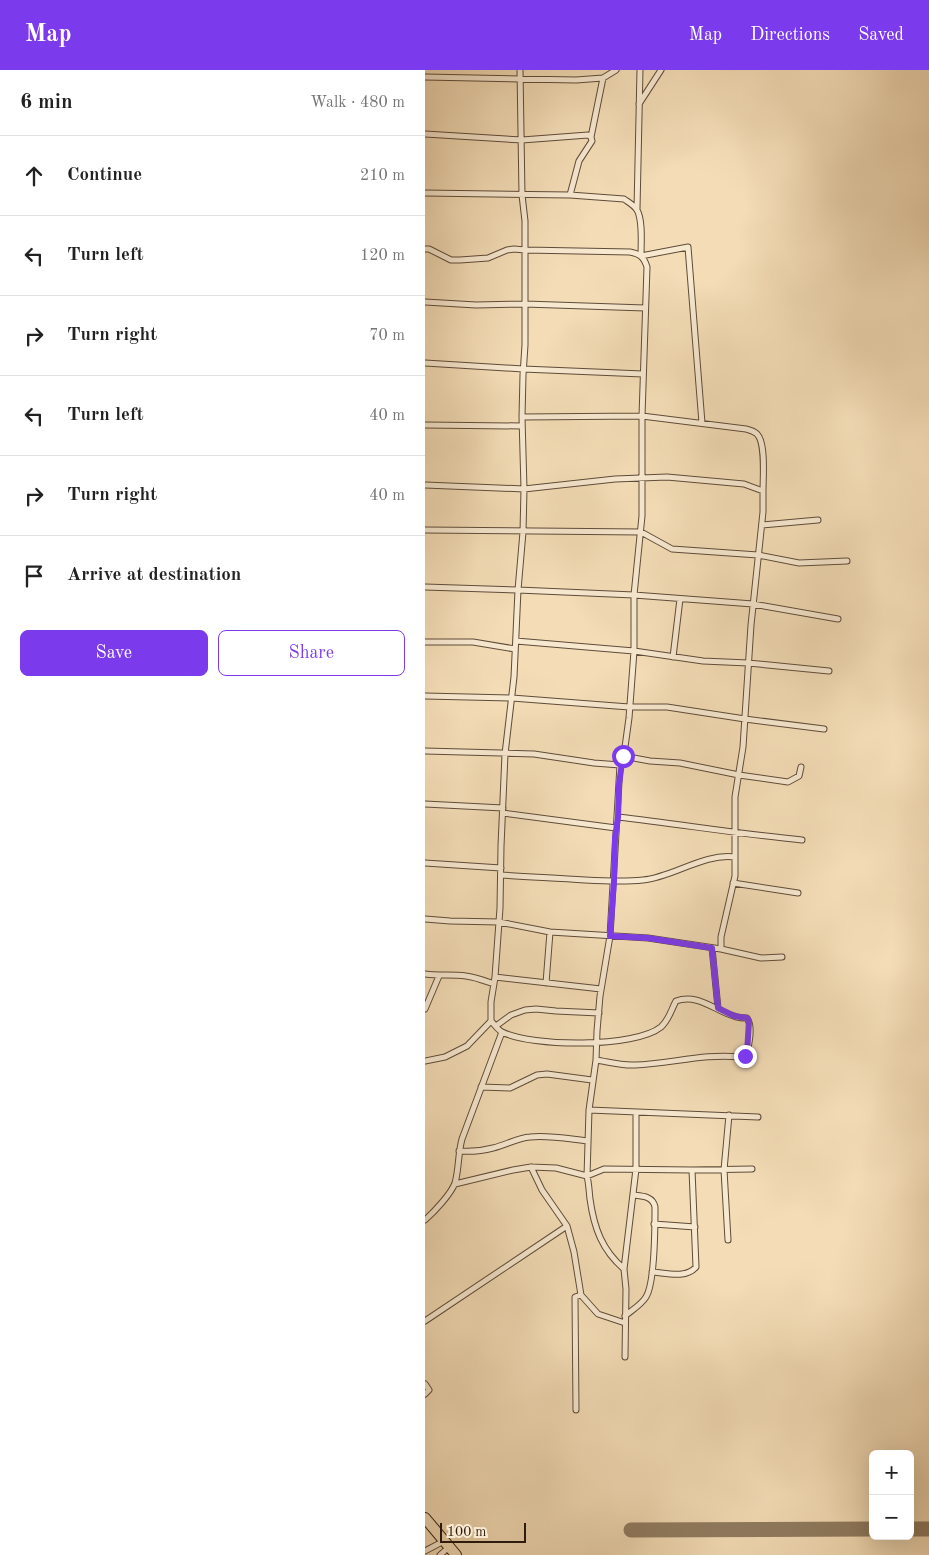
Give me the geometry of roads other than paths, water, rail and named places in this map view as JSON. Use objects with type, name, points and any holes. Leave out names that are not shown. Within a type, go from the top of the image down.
[{"type":"highway","points":[[425,1518],[449,1548]]},
{"type":"street","points":[[520,70],[525,250],[525,345],[522,417],[523,532],[517,590],[516,641],[505,754],[500,908],[495,977],[491,1002],[493,1024],[502,1032],[535,1040],[571,1043],[619,1042],[650,1033],[660,1027],[669,1018],[676,1001],[682,999],[691,999],[718,1008],[734,1016],[747,1018],[749,1021],[747,1053],[745,1056],[705,1056],[634,1066],[596,1060]]},
{"type":"street","points":[[425,77],[576,80],[603,78],[616,70]]},
{"type":"street","points":[[624,1270],[607,1252],[599,1236],[593,1216],[587,1176],[589,1110],[596,1060],[601,989],[610,936],[620,765],[623,756],[629,707],[634,651],[634,595],[641,532],[642,416],[647,267],[641,256],[640,218],[637,210],[640,70]]},
{"type":"street","points":[[639,104],[661,70]]},
{"type":"street","points":[[570,195],[578,165],[591,141],[603,78]]},
{"type":"street","points":[[425,134],[522,140],[589,135],[591,137]]},
{"type":"street","points":[[425,193],[570,195],[624,199],[637,210]]},
{"type":"street","points":[[425,249],[429,249],[451,260],[460,260],[488,258],[514,249],[630,252],[641,256],[688,247],[703,423]]},
{"type":"street","points":[[425,302],[476,305],[525,304],[645,308]]},
{"type":"street","points":[[425,363],[643,374]]},
{"type":"street","points":[[522,417],[642,416],[746,429],[757,433],[760,438],[763,491],[762,525],[753,604],[743,747],[735,797],[733,883],[721,937],[721,949]]},
{"type":"street","points":[[425,425],[522,426]]},
{"type":"street","points":[[425,485],[524,489],[667,477],[743,484],[763,491]]},
{"type":"street","points":[[762,525],[818,520]]},
{"type":"street","points":[[425,530],[641,532],[672,549],[759,555],[799,562],[847,561]]},
{"type":"street","points":[[425,587],[634,595],[680,600],[753,604],[838,619]]},
{"type":"street","points":[[673,657],[680,600]]},
{"type":"street","points":[[516,641],[634,651],[703,661],[749,663],[829,671]]},
{"type":"street","points":[[425,642],[473,642],[515,649]]},
{"type":"street","points":[[425,696],[511,698],[629,707],[667,707],[824,729]]},
{"type":"street","points":[[425,751],[533,754],[620,765]]},
{"type":"street","points":[[623,756],[680,763],[739,775],[788,782],[799,776],[801,767]]},
{"type":"street","points":[[425,804],[503,810],[616,828]]},
{"type":"street","points":[[618,817],[802,840]]},
{"type":"street","points":[[501,876],[614,881],[642,880],[660,878],[710,859],[735,857]]},
{"type":"street","points":[[425,863],[501,868]]},
{"type":"street","points":[[733,883],[798,893]]},
{"type":"street","points":[[425,919],[449,922],[499,922],[550,932],[648,938],[721,949],[761,958],[782,957]]},
{"type":"street","points":[[546,983],[550,932]]},
{"type":"street","points":[[712,948],[718,1008]]},
{"type":"street","points":[[425,974],[468,976],[494,984]]},
{"type":"street","points":[[425,1009],[439,976]]},
{"type":"street","points":[[495,977],[601,989]]},
{"type":"street","points":[[425,1061],[445,1057],[467,1046],[493,1024],[525,1010],[599,1013]]},
{"type":"street","points":[[425,1220],[455,1184],[459,1151],[502,1032]]},
{"type":"street","points":[[481,1087],[510,1088],[537,1075],[547,1074],[592,1080]]},
{"type":"street","points":[[589,1110],[758,1116]]},
{"type":"street","points":[[625,1357],[624,1270],[636,1169],[637,1112]]},
{"type":"street","points":[[729,1115],[724,1170],[729,1240]]},
{"type":"street","points":[[459,1151],[471,1152],[494,1148],[531,1137],[588,1141]]},
{"type":"street","points":[[455,1184],[531,1167],[556,1168],[587,1176],[604,1169],[752,1169]]},
{"type":"street","points":[[531,1167],[542,1190],[567,1226],[574,1252],[581,1295],[598,1314],[625,1323]]},
{"type":"street","points":[[651,1272],[685,1274],[693,1272],[696,1267],[692,1170]]},
{"type":"street","points":[[625,1316],[646,1297],[650,1286],[655,1224],[654,1203],[650,1198],[633,1195]]},
{"type":"street","points":[[655,1224],[695,1227]]},
{"type":"street","points":[[425,1321],[567,1226]]},
{"type":"street","points":[[575,1410],[575,1297],[581,1295]]},
{"type":"street","points":[[425,1384],[429,1390],[425,1394]]},
{"type":"street","points":[[425,1551],[449,1548]]},
{"type":"street","points":[[440,1555],[449,1548]]}]
